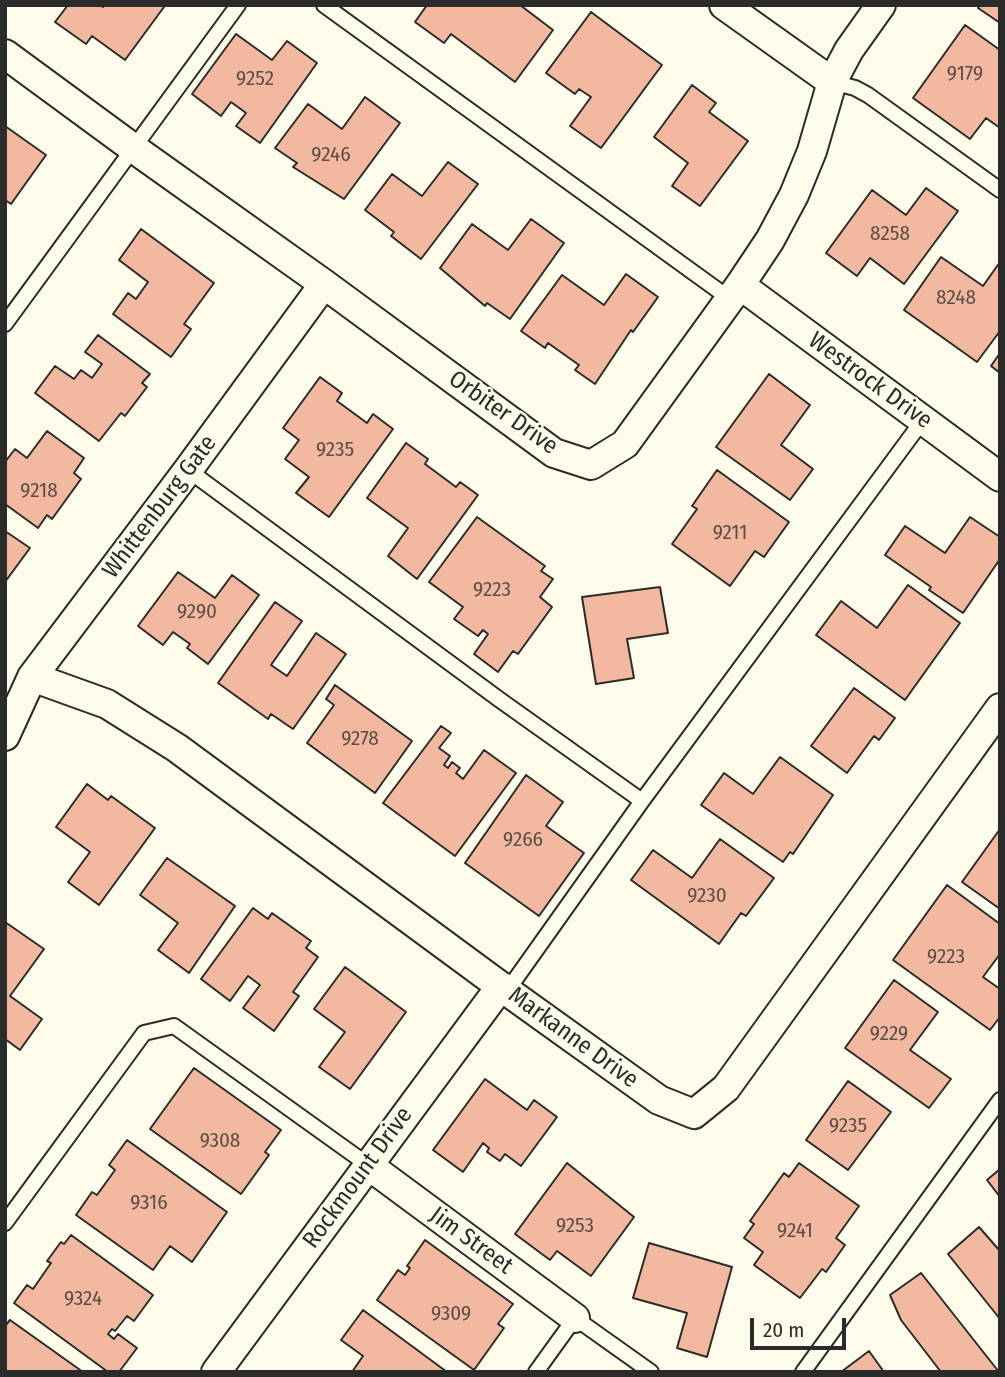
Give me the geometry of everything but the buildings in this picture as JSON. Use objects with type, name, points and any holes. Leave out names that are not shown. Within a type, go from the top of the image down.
[{"type":"street","points":[[723,5],[832,82]]},
{"type":"street","name":"Orbiter Drive","points":[[5,54],[554,453],[591,465],[625,444],[770,240],[794,195],[812,150],[832,82],[849,50],[881,5]]},
{"type":"street","name":"Whittenburg Gate","points":[[5,736],[32,677],[324,284]]},
{"type":"street","name":"Westrock Drive","points":[[735,292],[923,420],[1000,477]]},
{"type":"street","name":"Markanne Drive","points":[[32,677],[107,704],[177,748],[659,1100],[694,1114],[726,1088],[1000,708]]},
{"type":"street","name":"Rockmount Drive","points":[[216,1372],[368,1165],[504,988]]},
{"type":"street","name":"Jim Street","points":[[368,1165],[575,1318]]},
{"type":"lane","points":[[5,324],[237,5]]},
{"type":"lane","points":[[324,5],[735,292]]},
{"type":"lane","points":[[832,82],[855,88],[867,95],[1000,190]]},
{"type":"lane","points":[[504,988],[923,420]]},
{"type":"lane","points":[[187,470],[642,801]]},
{"type":"lane","points":[[5,1223],[144,1033],[174,1026],[368,1165]]},
{"type":"lane","points":[[803,1372],[1000,1100]]},
{"type":"lane","points":[[536,1372],[575,1318],[651,1372]]}]
